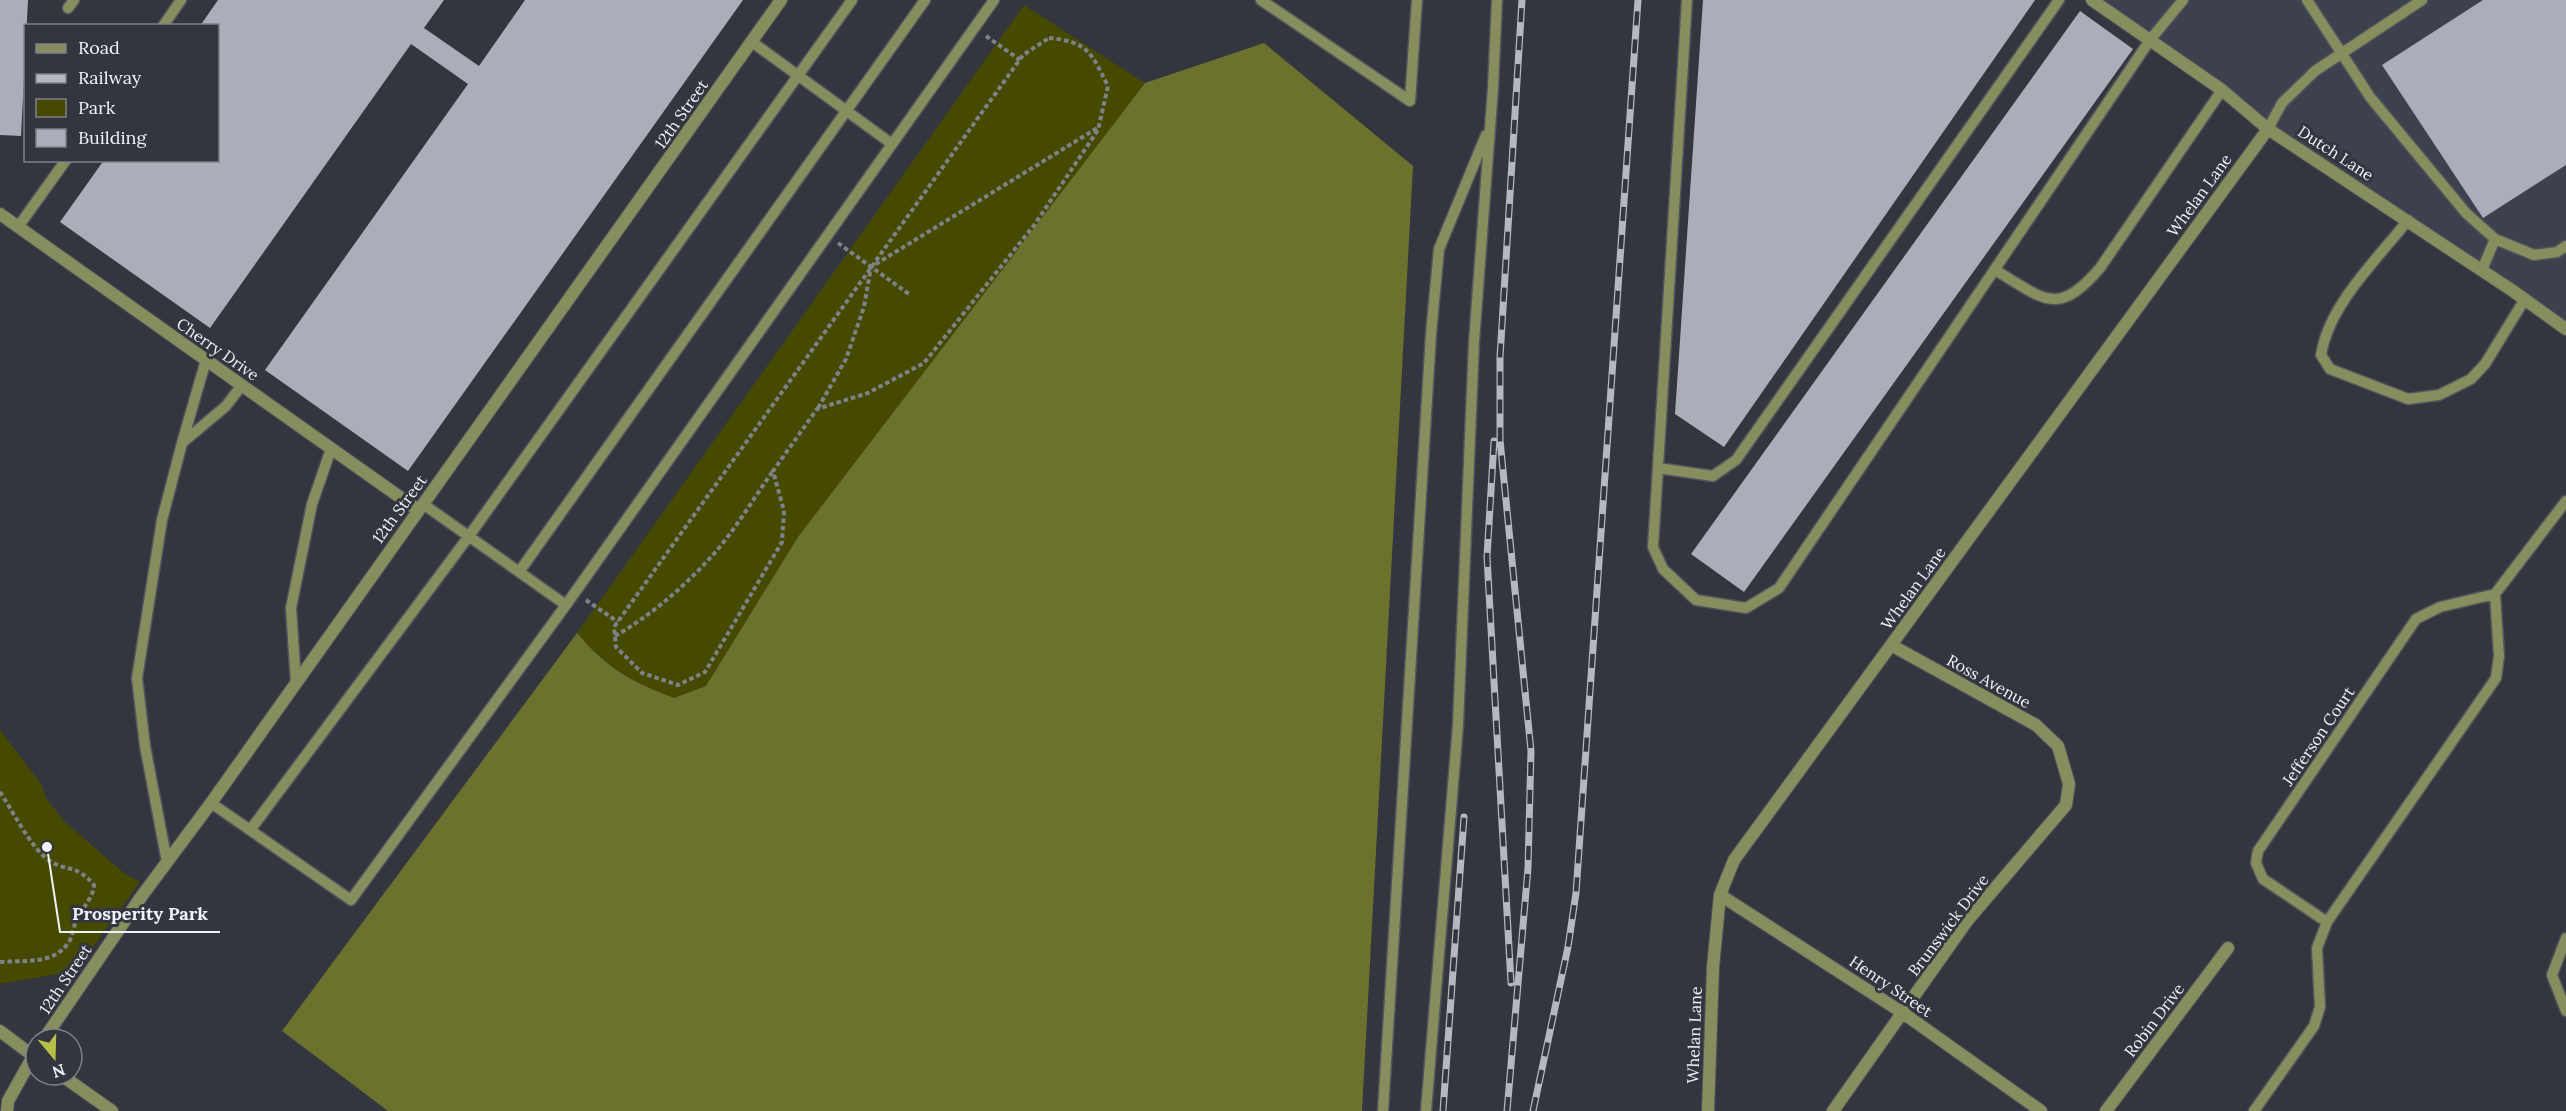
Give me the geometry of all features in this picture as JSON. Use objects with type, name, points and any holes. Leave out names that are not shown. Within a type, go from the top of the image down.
[{"type":"street","name":"12th Street","points":[[52,1027],[167,862],[782,0]]},
{"type":"street","name":"Dutch Lane","points":[[2092,0],[2222,90],[2268,129],[2408,220],[2566,329]]},
{"type":"street","name":"Whelan Lane","points":[[1708,1111],[1713,967],[1720,895],[1734,860],[2268,129]]},
{"type":"street","name":"Cherry Drive","points":[[0,214],[332,449],[420,507]]},
{"type":"street","name":"Ross Avenue","points":[[1891,645],[2036,725],[2058,746],[2061,755]]},
{"type":"street","name":"Brunswick Drive","points":[[1833,1111],[1967,921],[2066,805],[2069,784],[2061,755]]},
{"type":"street","name":"Henry Street","points":[[1720,895],[1903,1012],[2041,1111]]},
{"type":"street","name":"Robin Drive","points":[[2106,1111],[2228,948]]},
{"type":"street","points":[[0,1031],[24,1047]]},
{"type":"street","points":[[7,1111],[8,1101],[24,1074]]},
{"type":"street","points":[[78,1087],[112,1111]]},
{"type":"lane","points":[[69,0],[68,8],[74,0]]},
{"type":"lane","points":[[164,24],[181,0]]},
{"type":"lane","points":[[251,830],[469,536],[852,0]]},
{"type":"lane","points":[[519,572],[925,0]]},
{"type":"lane","points":[[211,803],[351,900],[566,605],[994,0]]},
{"type":"lane","points":[[1261,0],[1410,101],[1417,0]]},
{"type":"lane","points":[[1426,1111],[1458,725],[1474,342],[1491,123],[1497,0]]},
{"type":"lane","points":[[1687,0],[1653,548],[1663,569],[1696,600],[1746,608],[1779,588],[2150,40],[2183,0]]},
{"type":"lane","points":[[1658,468],[1713,476],[1736,460],[2059,0]]},
{"type":"lane","points":[[2307,0],[2370,98],[2466,213],[2495,239],[2534,255],[2557,252],[2566,246]]},
{"type":"lane","points":[[2268,129],[2282,103],[2315,71],[2422,0]]},
{"type":"lane","points":[[752,42],[892,144]]},
{"type":"lane","points":[[1995,270],[2040,297],[2059,299],[2080,291],[2100,268],[2222,90]]},
{"type":"lane","points":[[1383,1111],[1431,334],[1439,249],[1491,123]]},
{"type":"lane","points":[[18,227],[65,162]]},
{"type":"lane","points":[[2408,220],[2344,302],[2324,335],[2321,356],[2330,369],[2408,399],[2439,395],[2471,379],[2485,364],[2525,299]]},
{"type":"lane","points":[[2482,270],[2495,239]]},
{"type":"lane","points":[[167,862],[145,746],[136,678],[162,520],[206,360]]},
{"type":"lane","points":[[182,443],[226,406],[242,386]]},
{"type":"lane","points":[[296,683],[291,608],[312,504],[332,449]]},
{"type":"lane","points":[[2254,1111],[2314,1026],[2320,1007],[2317,948],[2327,922],[2496,678],[2499,656],[2495,594],[2566,501]]},
{"type":"lane","points":[[420,507],[469,536],[566,605]]},
{"type":"lane","name":"Jefferson Court","points":[[2327,922],[2263,879],[2256,863],[2258,851],[2416,619],[2440,608],[2495,594]]},
{"type":"lane","points":[[2566,938],[2552,975],[2566,1011]]},
{"type":"path","points":[[974,29],[1020,60]]},
{"type":"path","points":[[773,471],[784,511],[782,542],[705,672],[678,685],[642,673],[616,647],[614,627],[871,267],[1020,60],[1049,38],[1070,40],[1089,49],[1108,86],[1099,127],[1035,224],[924,363],[868,393],[817,409]]},
{"type":"path","points":[[615,636],[631,627],[675,592],[712,556],[817,409],[846,359],[864,307],[871,267],[1099,127]]},
{"type":"path","points":[[828,236],[909,294]]},
{"type":"path","points":[[575,592],[618,621]]},
{"type":"path","points":[[0,792],[43,855],[50,861],[82,871],[94,885],[93,894],[76,920],[70,941],[59,955],[25,962],[0,962]]},
{"type":"shaded area","points":[[2094,0],[2566,0],[2566,335]]},
{"type":"green space","points":[[1024,5],[1145,83],[798,537],[706,686],[674,698],[621,673],[599,656],[577,633]]},
{"type":"green space","points":[[1264,43],[1413,166],[1362,1111],[388,1111],[282,1031],[577,633],[610,665],[658,692],[674,698],[706,686],[798,537],[1145,83]]},
{"type":"green space","points":[[0,730],[42,785],[46,798],[65,822],[124,873],[140,882],[76,971],[0,984]]},
{"type":"building","points":[[0,0],[28,0],[27,24],[24,24],[21,136],[0,135]]},
{"type":"building","points":[[218,0],[444,0],[424,28],[479,66],[525,0],[743,0],[408,471],[265,370],[468,84],[411,44],[210,328],[60,222],[103,162],[219,162],[219,24],[201,24]]},
{"type":"building","points":[[1703,0],[2035,0],[1724,447],[1675,414]]},
{"type":"building","points":[[2483,0],[2566,0],[2566,165],[2483,218],[2382,65]]},
{"type":"building","points":[[2080,11],[2133,49],[1744,592],[1691,554]]},
{"type":"railway","points":[[1507,1111],[1528,868],[1531,751],[1500,440],[1500,357],[1522,0]]},
{"type":"railway","points":[[1533,1111],[1568,947],[1576,893],[1638,0]]},
{"type":"railway","points":[[1494,441],[1487,557],[1511,983]]},
{"type":"railway","points":[[1443,1111],[1464,817]]},
{"type":"place","name":"Prosperity Park","points":[[47,847]]}]
